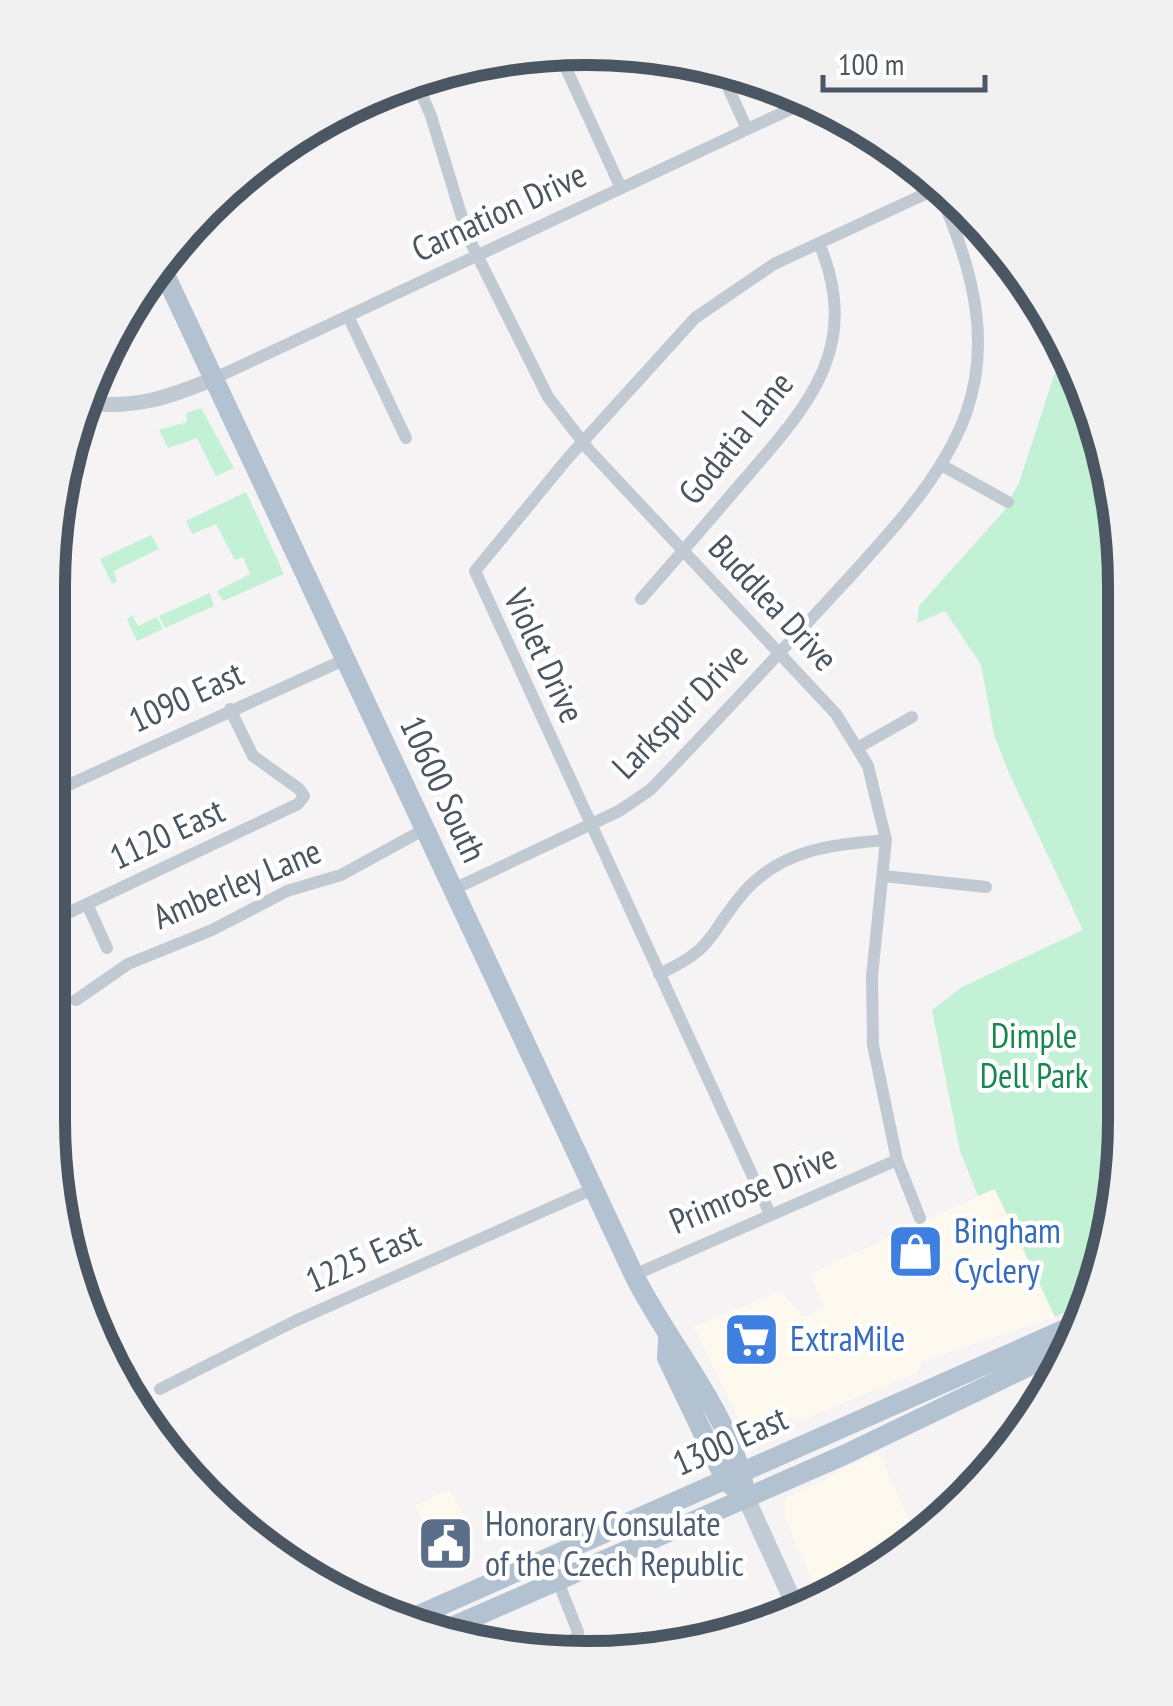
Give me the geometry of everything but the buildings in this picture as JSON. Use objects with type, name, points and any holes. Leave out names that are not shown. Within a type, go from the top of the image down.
[{"type":"main road","name":"10600 South","points":[[166,278],[634,1275],[668,1340],[680,1350],[792,1598]]},
{"type":"main road","name":"1300 East","points":[[422,1614],[1063,1330]]},
{"type":"main road","name":"1300 East","points":[[461,1625],[1051,1355]]},
{"type":"street","points":[[565,66],[621,188]]},
{"type":"street","points":[[727,85],[747,129]]},
{"type":"street","name":"Buddlea Drive","points":[[421,92],[458,212],[532,369],[582,443],[836,714],[859,747],[878,790],[886,840],[874,939],[871,1009],[879,1088],[897,1160],[920,1218]]},
{"type":"street","name":"Carnation Drive","points":[[213,379],[793,108]]},
{"type":"street","name":"Violet Drive","points":[[770,1214],[475,572],[582,443],[695,318],[741,283],[926,191]]},
{"type":"street","name":"Larkspur Drive","points":[[454,889],[590,826],[650,790],[907,516],[944,466],[972,390],[978,310],[970,270],[946,210]]},
{"type":"street","name":"Godatia Lane","points":[[641,599],[796,420],[818,386],[836,322],[832,280],[819,243]]},
{"type":"street","points":[[348,316],[406,438]]},
{"type":"street","points":[[98,405],[118,407],[153,402],[213,379]]},
{"type":"street","points":[[944,466],[1008,502]]},
{"type":"street","name":"1090 East","points":[[65,786],[346,659]]},
{"type":"street","name":"1120 East","points":[[65,914],[283,814],[304,796],[253,756],[230,710]]},
{"type":"street","points":[[859,747],[912,716]]},
{"type":"street","name":"Amberley Lane","points":[[76,1000],[128,964],[212,930],[288,891],[341,875],[426,829]]},
{"type":"street","points":[[659,974],[698,954],[745,891],[771,868],[825,846],[886,840]]},
{"type":"street","points":[[884,876],[986,887]]},
{"type":"street","points":[[87,904],[107,948]]},
{"type":"street","name":"Primrose Drive","points":[[634,1275],[897,1160]]},
{"type":"street","name":"1225 East","points":[[160,1389],[295,1322],[593,1188]]},
{"type":"street","points":[[557,1579],[576,1621],[577,1637],[572,1641]]},
{"type":"shaded area","points":[[994,1189],[1055,1317],[922,1361],[918,1372],[800,1421],[789,1418],[753,1435],[744,1430],[693,1326],[776,1293],[787,1297],[802,1316],[807,1316],[825,1306],[810,1274]]},
{"type":"shaded area","points":[[878,1452],[912,1526],[876,1553],[816,1588],[784,1516],[785,1499]]},
{"type":"shaded area","points":[[449,1490],[469,1523],[464,1526],[474,1548],[442,1563],[415,1505]]},
{"type":"green space","name":"Dimple Dell Park","points":[[1056,361],[1090,452],[1107,552],[1108,1120],[1104,1188],[1090,1254],[1072,1309],[1055,1317],[995,1189],[978,1196],[960,1151],[932,1010],[962,987],[1083,930],[994,735],[981,665],[945,611],[917,623],[919,606],[1003,512],[1019,483]]},
{"type":"green space","points":[[201,408],[234,468],[216,476],[197,438],[168,448],[159,430],[187,422],[186,413]]},
{"type":"green space","points":[[246,492],[284,574],[223,601],[217,591],[250,574],[243,557],[235,560],[216,524],[192,534],[186,521]]},
{"type":"green space","points":[[151,535],[159,549],[114,571],[117,582],[112,584],[100,559]]},
{"type":"green space","points":[[210,593],[214,606],[165,628],[159,616]]},
{"type":"green space","points":[[132,615],[138,626],[157,617],[163,629],[137,641],[127,619]]},
{"type":"place","name":"Bingham Cyclery","points":[[915,1251]]},
{"type":"place","name":"ExtraMile","points":[[751,1339]]},
{"type":"place","name":"Honorary Consulate of the Czech Republic","points":[[446,1544]]}]
